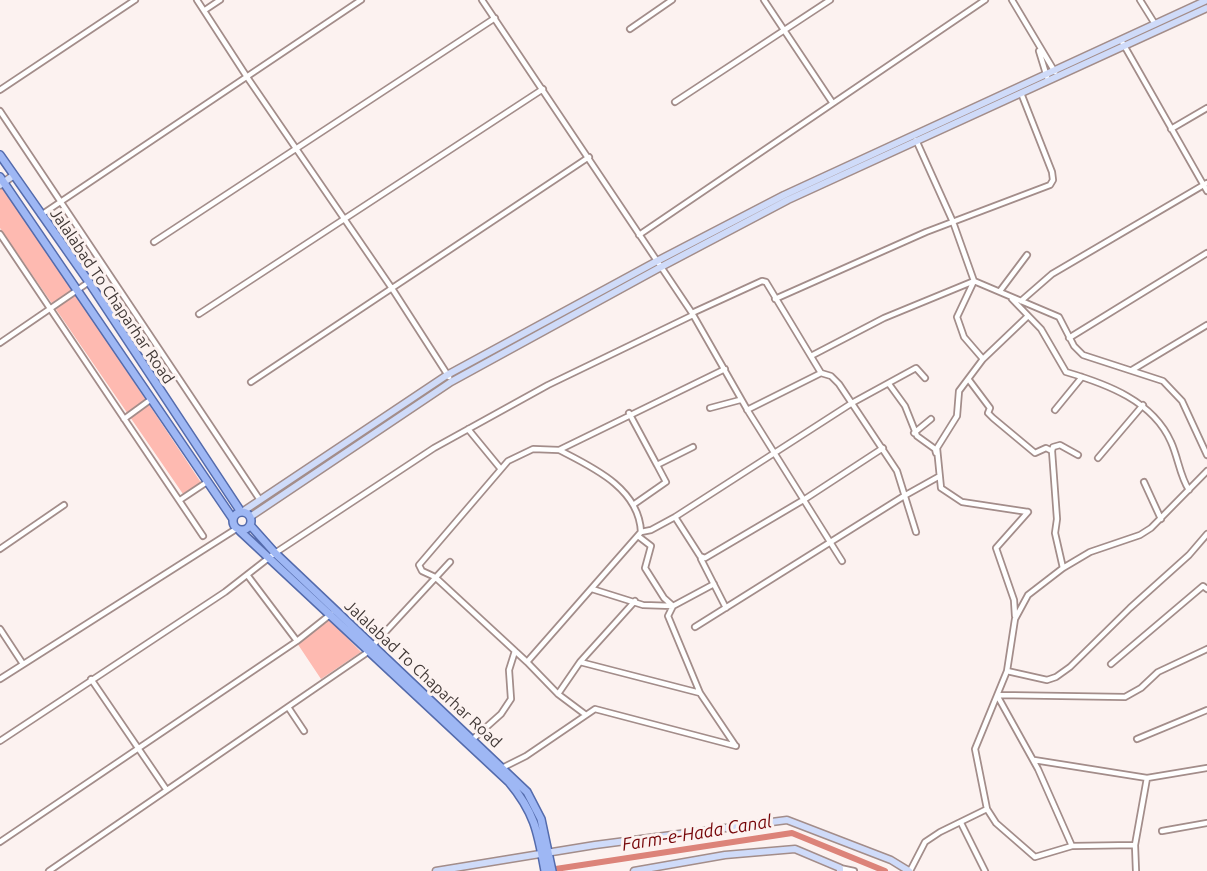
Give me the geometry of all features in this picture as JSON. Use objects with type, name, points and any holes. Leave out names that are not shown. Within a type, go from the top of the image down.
[{"type":"main road","name":"Jalalabad To Chaparhar Road","points":[[0,155],[89,282],[242,512]]},
{"type":"main road","name":"Jalalabad To Chaparhar Road","points":[[1,181],[78,289],[150,400],[233,519],[238,530],[272,555],[336,610],[521,786],[535,806],[546,835],[546,857]]},
{"type":"main road","points":[[233,519],[242,512],[250,517],[250,525],[238,530]]},
{"type":"main road","name":"Jalalabad To Chaparhar Road","points":[[250,525],[272,555],[329,616],[509,782],[524,800],[534,820],[546,857]]},
{"type":"main road","points":[[545,871],[546,857]]},
{"type":"main road","points":[[546,857],[552,871]]},
{"type":"street","points":[[0,90],[135,0]]},
{"type":"street","points":[[197,0],[393,290],[452,382]]},
{"type":"street","points":[[205,10],[220,0]]},
{"type":"street","points":[[41,215],[361,0]]},
{"type":"street","points":[[482,0],[692,314],[774,454],[805,499],[842,561]]},
{"type":"street","points":[[630,28],[672,0]]},
{"type":"street","points":[[764,0],[832,102]]},
{"type":"street","points":[[675,102],[830,0]]},
{"type":"street","points":[[639,235],[832,102],[986,0]]},
{"type":"street","points":[[1012,0],[1056,74]]},
{"type":"street","points":[[1140,0],[1155,24]]},
{"type":"street","points":[[1122,43],[1155,24],[1207,0]]},
{"type":"street","points":[[915,138],[1122,43],[1207,8]]},
{"type":"street","points":[[154,242],[495,18]]},
{"type":"street","points":[[1122,43],[1207,191]]},
{"type":"street","points":[[1039,48],[1047,77]]},
{"type":"street","points":[[250,517],[452,382],[659,264],[784,195],[1022,93],[1047,77]]},
{"type":"street","points":[[199,314],[543,89]]},
{"type":"street","points":[[775,299],[953,222],[1052,183],[1052,172],[1022,93]]},
{"type":"street","points":[[1171,129],[1207,108]]},
{"type":"street","points":[[0,111],[260,500]]},
{"type":"street","points":[[915,138],[953,222],[974,282],[957,317],[964,337],[983,359]]},
{"type":"street","points":[[251,382],[393,290],[589,157]]},
{"type":"street","points":[[1,181],[14,176]]},
{"type":"street","points":[[1021,301],[1052,273],[1205,184]]},
{"type":"street","points":[[0,234],[203,536]]},
{"type":"street","points":[[1069,338],[1207,253]]},
{"type":"street","points":[[1000,291],[1027,255]]},
{"type":"street","points":[[242,512],[447,375],[659,264]]},
{"type":"street","points":[[0,741],[248,576],[272,555],[434,448],[539,390],[762,281],[766,282],[821,373],[831,376],[883,448],[897,471],[916,532]]},
{"type":"street","points":[[0,343],[89,282]]},
{"type":"street","points":[[810,356],[884,318],[974,282],[1059,317],[1069,338],[1083,355],[1163,381],[1182,401],[1207,455]]},
{"type":"street","points":[[1011,297],[1041,329],[1066,372],[1083,377],[1143,405],[1164,427],[1189,490]]},
{"type":"street","points":[[1028,316],[983,359],[959,391],[957,416],[937,448],[938,477],[941,488],[962,502],[1028,512],[996,548],[1014,600],[1015,619],[1007,671],[975,749],[987,809],[996,823],[1035,857],[1072,846],[1135,845]]},
{"type":"street","points":[[1132,370],[1207,325]]},
{"type":"street","points":[[527,662],[639,534],[675,517],[852,403],[916,368],[925,378]]},
{"type":"street","points":[[586,715],[558,694],[527,662],[435,578],[422,571],[419,565],[500,468],[526,452],[559,450],[629,413],[725,369]]},
{"type":"street","points":[[748,411],[821,373]]},
{"type":"street","points":[[1055,410],[1083,377]]},
{"type":"street","points":[[969,380],[990,408],[988,413],[993,418],[1035,453],[1046,448],[1052,451]]},
{"type":"street","points":[[889,384],[905,406],[914,432],[924,444],[934,449],[938,459]]},
{"type":"street","points":[[710,408],[739,398],[748,411]]},
{"type":"street","points":[[124,419],[150,400]]},
{"type":"street","points":[[1098,458],[1143,405]]},
{"type":"street","points":[[629,413],[666,482],[633,505]]},
{"type":"street","points":[[914,432],[931,419]]},
{"type":"street","points":[[468,429],[500,468]]},
{"type":"street","points":[[1063,568],[1055,533],[1057,519],[1052,451],[1053,447],[1060,445],[1078,455]]},
{"type":"street","points":[[657,465],[693,447]]},
{"type":"street","points":[[700,556],[705,558],[805,499],[883,448]]},
{"type":"street","points":[[559,450],[605,474],[633,505],[640,518],[639,534],[651,546],[645,568],[664,597],[673,606]]},
{"type":"street","points":[[1015,619],[1028,595],[1063,568],[1090,552],[1140,535],[1161,519],[1207,471]]},
{"type":"street","points":[[695,627],[903,496],[938,477]]},
{"type":"street","points":[[180,500],[207,482]]},
{"type":"street","points":[[1144,482],[1161,519]]},
{"type":"street","points":[[0,549],[64,505]]},
{"type":"street","points":[[675,517],[700,556],[726,608]]},
{"type":"street","points":[[0,679],[238,530]]},
{"type":"street","points":[[1007,671],[1047,680],[1071,667],[1130,608],[1189,555],[1207,534]]},
{"type":"street","points":[[49,871],[367,652],[450,562]]},
{"type":"street","points":[[248,576],[297,641]]},
{"type":"street","points":[[592,590],[643,605],[673,606],[714,584]]},
{"type":"street","points":[[1112,664],[1203,586],[1207,589]]},
{"type":"street","points":[[558,694],[580,662],[635,601]]},
{"type":"street","points":[[502,768],[526,756],[595,709],[736,746],[700,693],[668,616],[673,606]]},
{"type":"street","points":[[0,842],[297,641],[336,610]]},
{"type":"street","points":[[0,629],[23,664]]},
{"type":"street","points":[[998,696],[1125,697],[1141,688],[1158,672],[1207,649]]},
{"type":"street","points":[[473,739],[501,714],[511,699],[509,670],[515,651]]},
{"type":"street","points":[[580,662],[700,693]]},
{"type":"street","points":[[91,679],[166,789]]},
{"type":"street","points":[[998,696],[1034,760],[1072,846]]},
{"type":"street","points":[[288,707],[304,731]]},
{"type":"street","points":[[1137,739],[1207,710]]},
{"type":"street","points":[[1034,760],[1147,778],[1207,768]]},
{"type":"street","points":[[1136,871],[1135,845],[1147,778]]},
{"type":"street","points":[[436,871],[546,857],[787,820],[891,860],[910,871],[925,842],[987,809]]},
{"type":"street","points":[[961,823],[985,871]]},
{"type":"street","points":[[1162,831],[1207,823]]},
{"type":"street","points":[[634,871],[725,855],[795,849],[840,869],[854,871]]},
{"type":"shaded area","points":[[0,181],[202,484],[183,494],[0,228]]},
{"type":"shaded area","points":[[330,620],[361,652],[321,679],[297,643]]},
{"type":"waterway","name":"Farm-e-Hada Canal","points":[[549,870],[792,833],[885,871]]}]
